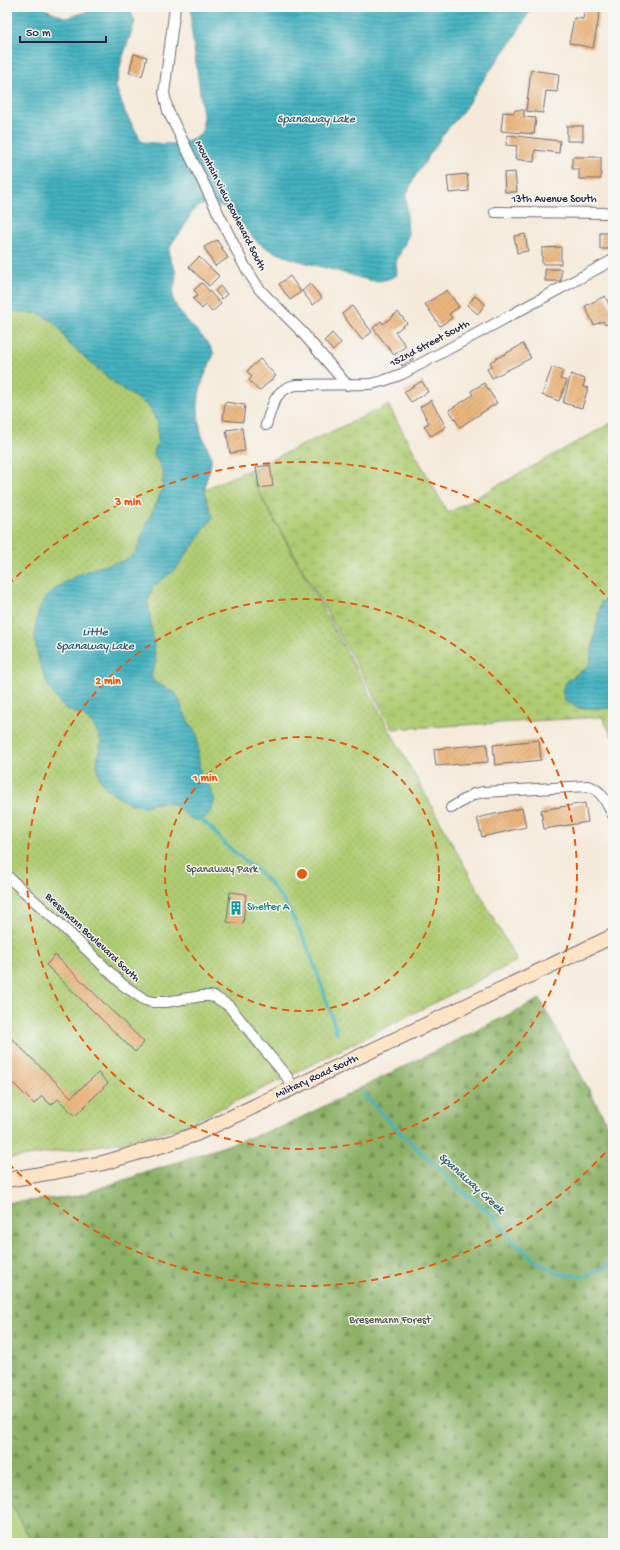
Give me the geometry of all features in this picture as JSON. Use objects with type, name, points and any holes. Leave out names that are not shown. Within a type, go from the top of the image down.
[{"type":"main road","name":"Military Road South","points":[[7,1180],[103,1163],[196,1134],[613,936]]},
{"type":"street","name":"Mountain View Boulevard South","points":[[175,7],[164,93],[168,111],[244,265],[260,290],[302,332],[347,385]]},
{"type":"street","name":"13th Avenue South","points":[[495,212],[613,213]]},
{"type":"street","name":"152nd Street South","points":[[266,425],[277,395],[287,387],[296,385],[371,384],[402,374],[613,260]]},
{"type":"street","points":[[451,808],[474,794],[484,792],[587,786],[596,789],[603,797],[613,815]]},
{"type":"street","name":"Bressmann Boulevard South","points":[[7,876],[59,923],[123,985],[145,1000],[153,1002],[166,1002],[209,996],[215,997],[228,1006],[287,1077],[293,1088]]},
{"type":"green space","name":"Spanaway Park","points":[[7,311],[38,313],[52,321],[61,330],[68,343],[118,386],[150,408],[158,423],[158,443],[153,453],[160,465],[164,477],[204,489],[247,471],[517,961],[287,1077],[177,1129],[116,1143],[7,1159]]},
{"type":"green space","points":[[388,405],[448,513],[613,422],[613,594],[601,603],[589,666],[567,681],[579,708],[613,708],[613,738],[602,717],[393,729],[247,471]]},
{"type":"green space","name":"Bresemann Forest","points":[[540,999],[611,1131],[613,1132],[613,1543],[32,1543],[7,1496],[7,1203],[77,1196],[284,1126]]},
{"type":"green space","points":[[7,1496],[32,1543],[7,1543]]},
{"type":"water","name":"Spanaway Lake","points":[[7,7],[41,7],[66,18],[86,12],[94,7],[129,7],[135,22],[122,59],[116,87],[125,112],[142,142],[169,144],[181,143],[199,136],[203,129],[203,114],[191,26],[192,7],[532,7],[513,40],[488,73],[461,114],[445,132],[414,178],[406,196],[408,236],[396,262],[397,275],[389,279],[374,281],[277,253],[259,243],[232,213],[219,205],[204,205],[194,210],[171,245],[169,255],[176,273],[173,294],[175,303],[178,309],[208,343],[214,354],[202,384],[198,403],[199,424],[211,458],[205,491],[213,517],[176,569],[153,587],[148,601],[156,662],[151,675],[154,682],[176,693],[187,719],[197,735],[200,774],[209,786],[215,800],[210,813],[205,818],[199,820],[191,819],[174,805],[160,803],[145,806],[135,805],[118,797],[108,790],[99,777],[97,768],[101,740],[97,732],[91,722],[85,717],[67,709],[59,702],[48,685],[40,666],[36,646],[35,628],[38,613],[44,600],[60,585],[74,577],[95,568],[117,563],[133,555],[138,547],[147,523],[160,496],[163,484],[163,475],[160,465],[153,453],[158,443],[158,423],[150,408],[118,386],[68,343],[61,330],[52,321],[38,313],[7,311]]},
{"type":"water","points":[[613,594],[613,708],[579,708],[565,701],[562,690],[567,681],[589,666],[601,602]]},
{"type":"building","points":[[585,8],[600,11],[593,48],[569,43],[574,18],[583,19]]},
{"type":"building","points":[[134,54],[147,57],[142,76],[129,73]]},
{"type":"building","points":[[531,70],[559,74],[557,92],[546,91],[543,113],[526,111]]},
{"type":"building","points":[[515,110],[524,110],[524,117],[536,118],[534,134],[501,131],[503,112],[514,113]]},
{"type":"building","points":[[567,126],[583,126],[583,141],[567,141]]},
{"type":"building","points":[[507,135],[560,141],[559,153],[535,150],[534,162],[515,159],[517,146],[506,145]]},
{"type":"building","points":[[572,157],[601,157],[601,179],[579,179],[579,169],[572,169]]},
{"type":"building","points":[[515,172],[517,192],[505,192],[504,173]]},
{"type":"building","points":[[467,174],[469,191],[449,193],[447,176]]},
{"type":"building","points":[[600,233],[613,233],[613,249],[600,249]]},
{"type":"building","points":[[525,234],[528,251],[517,253],[514,236]]},
{"type":"building","points":[[217,240],[228,258],[215,266],[204,247]]},
{"type":"building","points":[[561,247],[561,264],[542,264],[542,248]]},
{"type":"building","points":[[199,257],[219,276],[209,286],[189,267]]},
{"type":"building","points":[[545,269],[561,269],[561,281],[545,281]]},
{"type":"building","points":[[290,276],[301,292],[290,300],[279,284]]},
{"type":"building","points":[[202,283],[221,304],[212,312],[206,305],[202,309],[193,299],[198,295],[194,290]]},
{"type":"building","points":[[310,284],[322,298],[313,305],[302,291]]},
{"type":"building","points":[[220,286],[227,294],[222,299],[215,291]]},
{"type":"building","points":[[447,290],[459,307],[449,314],[452,318],[440,326],[425,304]]},
{"type":"building","points":[[475,296],[485,304],[478,314],[467,305]]},
{"type":"building","points":[[605,296],[613,313],[613,321],[605,325],[603,321],[594,325],[585,306]]},
{"type":"building","points":[[352,306],[372,332],[362,340],[342,314]]},
{"type":"building","points":[[398,312],[407,323],[395,332],[406,346],[394,355],[373,328],[381,321],[383,324]]},
{"type":"building","points":[[332,333],[341,343],[333,351],[324,341]]},
{"type":"building","points":[[523,344],[531,358],[492,378],[487,369],[492,366],[490,362]]},
{"type":"building","points":[[410,352],[413,359],[402,366],[398,358]]},
{"type":"building","points":[[260,359],[276,376],[259,391],[249,380],[252,377],[247,371]]},
{"type":"building","points":[[552,367],[563,371],[560,379],[567,381],[559,401],[542,395]]},
{"type":"building","points":[[571,374],[585,379],[583,387],[588,388],[582,408],[563,403]]},
{"type":"building","points":[[422,381],[428,392],[411,402],[404,392]]},
{"type":"building","points":[[484,383],[497,403],[460,427],[449,410],[473,395],[471,391]]},
{"type":"building","points":[[431,400],[446,427],[431,436],[424,426],[429,423],[420,407]]},
{"type":"building","points":[[225,402],[245,405],[243,422],[223,420]]},
{"type":"building","points":[[242,428],[245,451],[230,453],[226,430]]},
{"type":"building","points":[[270,465],[273,486],[259,488],[256,467]]},
{"type":"building","points":[[539,740],[541,760],[495,765],[493,745]]},
{"type":"building","points":[[487,744],[488,762],[436,766],[434,749]]},
{"type":"building","points":[[585,803],[588,822],[544,829],[541,810]]},
{"type":"building","points":[[522,808],[526,827],[482,837],[477,818]]},
{"type":"building","name":"Shelter A","points":[[230,892],[246,894],[243,924],[227,922]]},
{"type":"building","points":[[55,955],[144,1042],[135,1052],[46,965]]},
{"type":"building","points":[[7,1034],[71,1097],[98,1073],[108,1083],[75,1116],[58,1099],[51,1105],[42,1096],[34,1104],[7,1077]]},
{"type":"waterway","name":"Spanaway Creek","points":[[200,820],[208,824],[226,845],[259,872],[274,888],[287,906],[298,926],[316,969],[337,1033]]},
{"type":"waterway","name":"Spanaway Creek","points":[[364,1094],[395,1128],[443,1172],[459,1189],[492,1214],[510,1238],[532,1258],[558,1274],[585,1276],[605,1267],[613,1257]]},
{"type":"place","name":"Shelter A","points":[[236,908]]},
{"type":"water label","name":"Little Spanaway Lake","points":[[95,640]]}]
